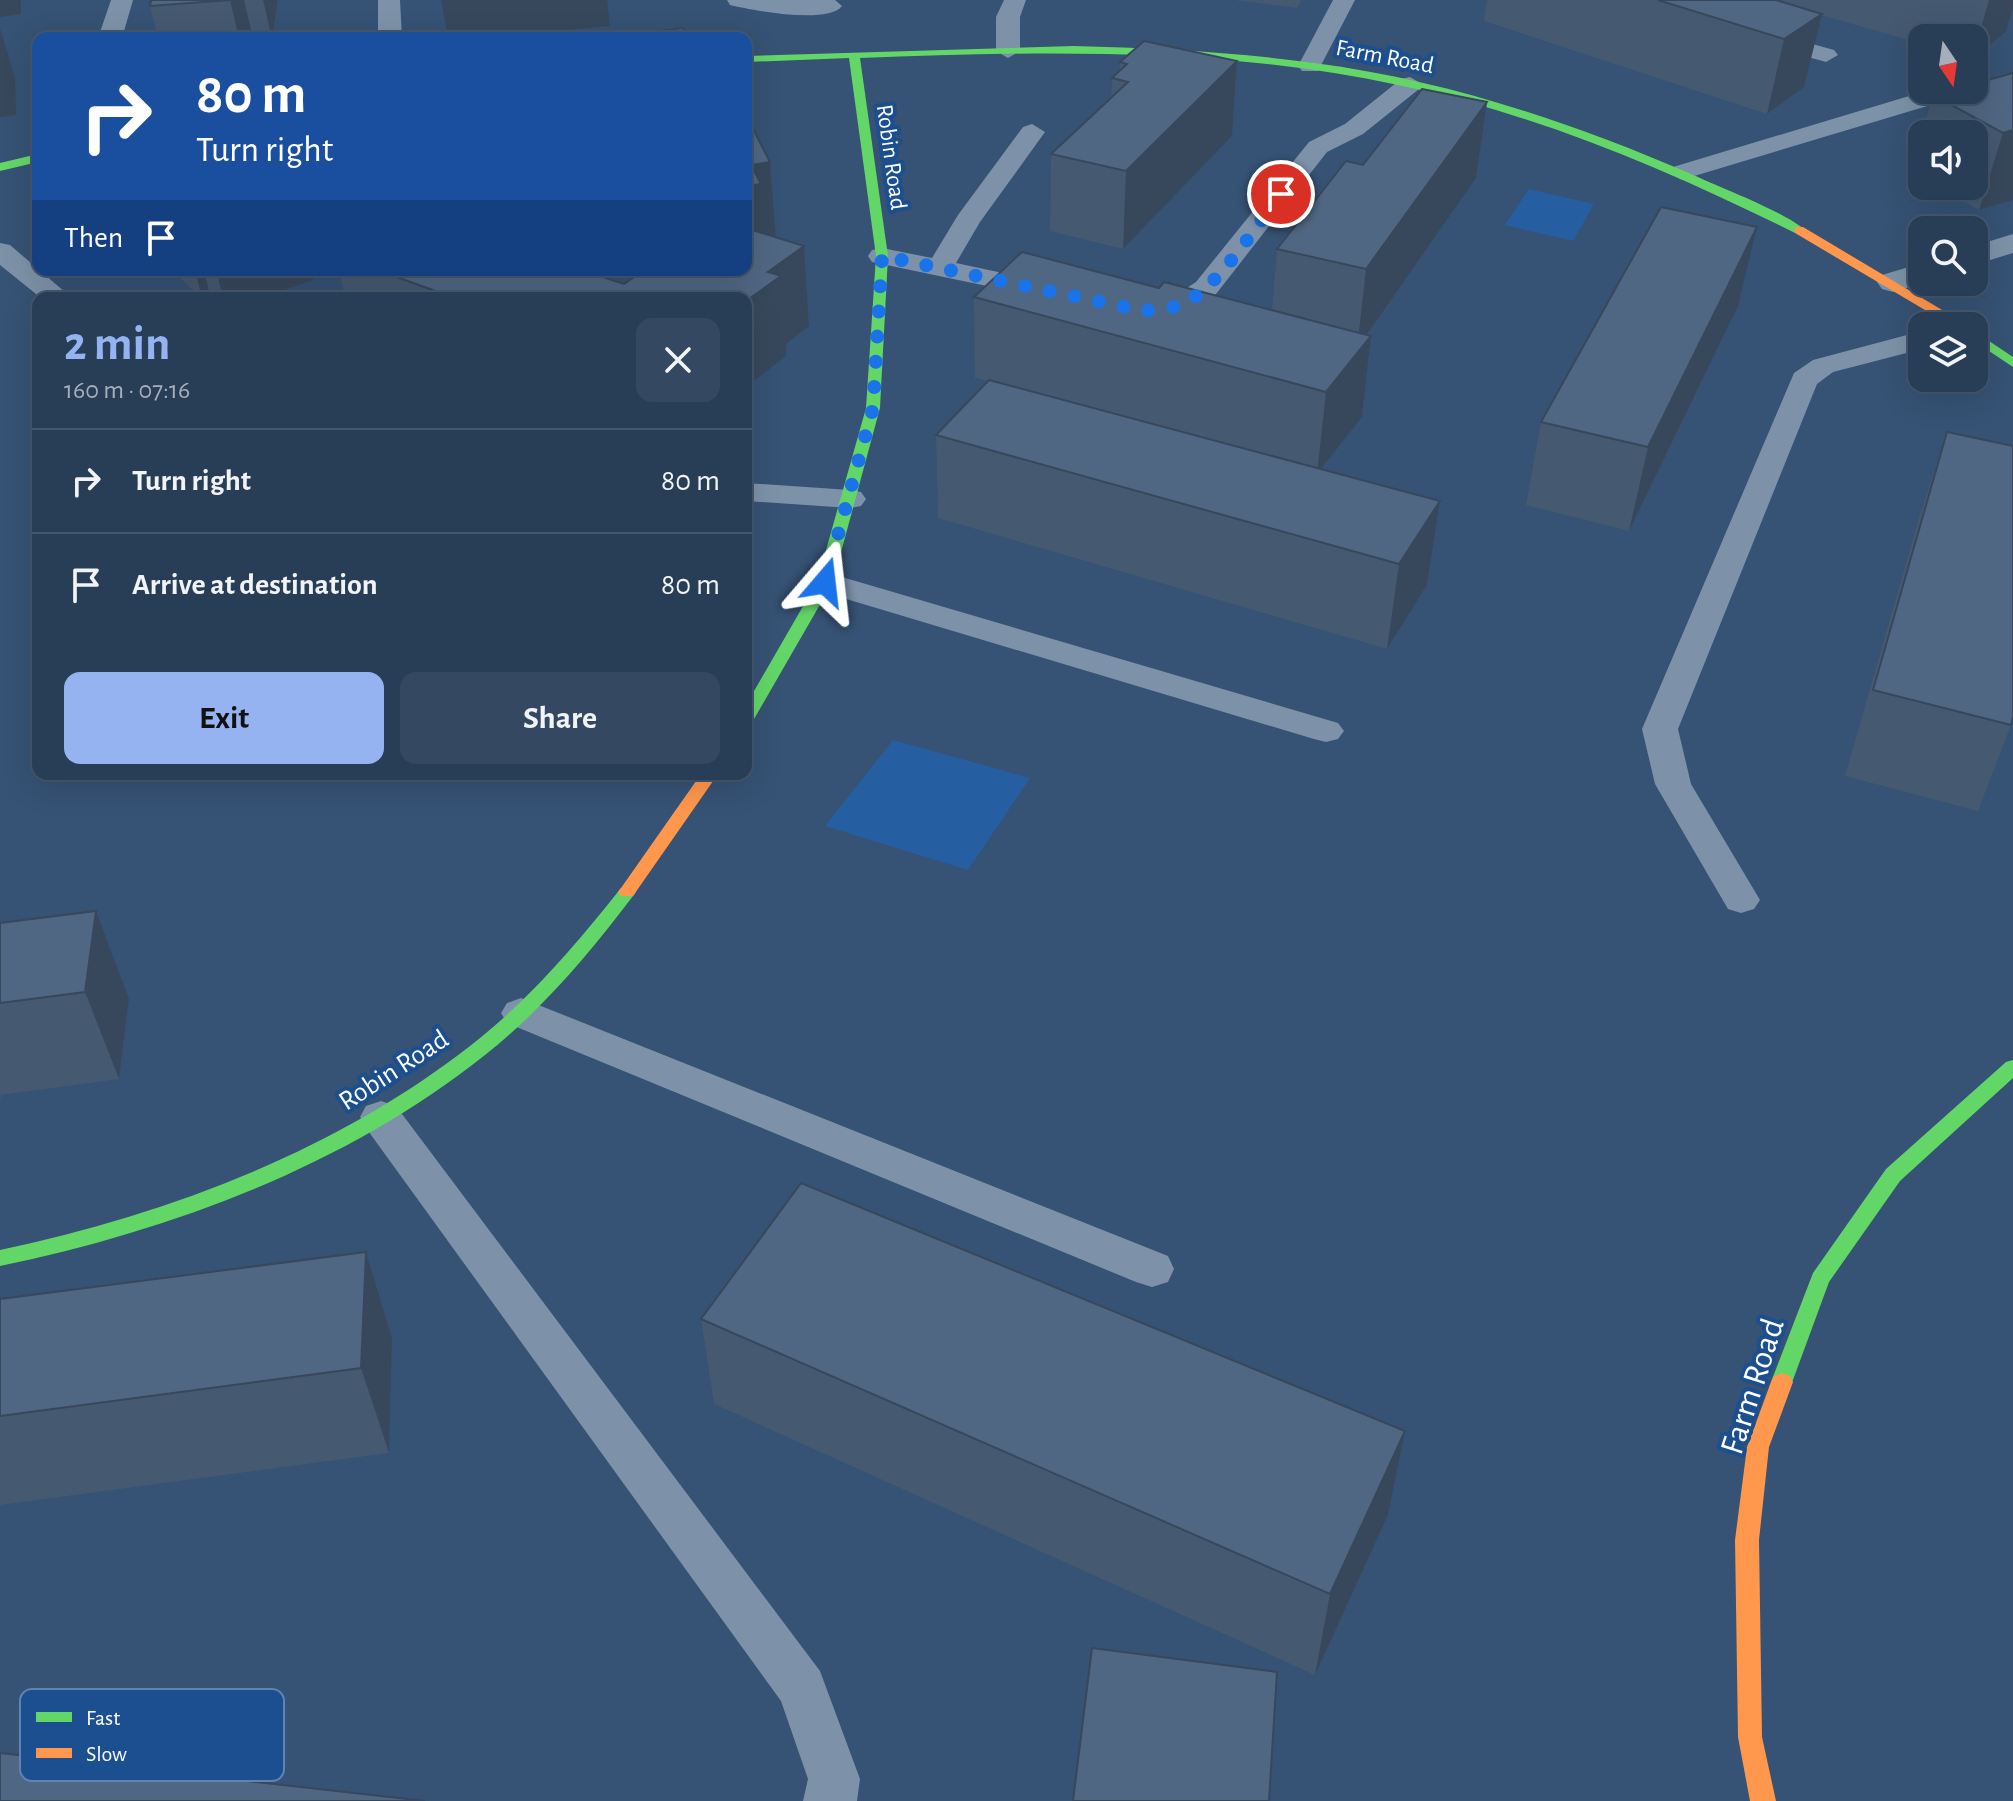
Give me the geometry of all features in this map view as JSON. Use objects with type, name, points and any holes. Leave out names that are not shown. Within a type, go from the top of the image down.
[{"type":"street","name":"Farm Road","points":[[752,59],[1008,51],[1195,55],[1310,66],[1410,84],[1519,112],[1682,172],[1908,277]]},
{"type":"street","name":"Robin Road","points":[[752,709],[825,582],[873,408],[882,256],[854,55]]},
{"type":"street","points":[[0,167],[32,159]]},
{"type":"street","points":[[1988,251],[2013,243]]},
{"type":"street","name":"Farm Road","points":[[1929,296],[1947,312]]},
{"type":"street","points":[[1988,345],[2013,363]]},
{"type":"street","name":"Robin Road","points":[[0,1258],[148,1220],[244,1182],[381,1117],[521,1013],[617,902],[706,780]]},
{"type":"street","name":"Farm Road","points":[[1763,1801],[1750,1737],[1747,1555],[1758,1447],[1820,1279],[1893,1175],[2013,1067]]},
{"type":"lane","points":[[112,32],[122,0]]},
{"type":"lane","points":[[389,0],[390,32]]},
{"type":"lane","points":[[738,0],[775,8],[831,6]]},
{"type":"lane","points":[[1008,51],[1008,17],[1015,0]]},
{"type":"lane","points":[[1310,66],[1344,0]]},
{"type":"lane","points":[[1737,30],[1826,55]]},
{"type":"lane","points":[[1128,308],[1144,311],[1179,305],[1206,288],[1318,147],[1354,129],[1410,84]]},
{"type":"lane","points":[[1682,172],[1908,104]]},
{"type":"lane","points":[[940,268],[967,221],[1032,132]]},
{"type":"lane","points":[[0,251],[51,292]]},
{"type":"lane","points":[[882,256],[1065,294]]},
{"type":"lane","points":[[1741,900],[1673,784],[1660,729],[1804,379],[1823,366],[1908,344]]},
{"type":"lane","points":[[752,492],[850,499]]},
{"type":"lane","points":[[825,582],[1326,731]]},
{"type":"lane","points":[[521,1013],[1152,1269]]},
{"type":"lane","points":[[381,1117],[802,1688],[834,1779],[830,1801]]},
{"type":"shaded area","points":[[1529,189],[1594,204],[1573,241],[1505,225]]},
{"type":"shaded area","points":[[893,740],[1030,778],[968,870],[825,826]]},
{"type":"building","points":[[151,0],[230,0],[150,6]]},
{"type":"building","points":[[1658,0],[1776,0],[1822,14],[1784,39]]},
{"type":"building","points":[[683,28],[685,32],[653,32]]},
{"type":"building","points":[[1144,41],[1237,61],[1126,171],[1051,154],[1128,82],[1112,78],[1127,64],[1120,62]]},
{"type":"building","points":[[2013,73],[2013,130],[2003,133],[1988,125],[1988,120],[1979,120],[1950,104],[1988,104],[1988,80]]},
{"type":"building","points":[[1422,89],[1487,102],[1366,269],[1277,249],[1346,161],[1363,165]]},
{"type":"building","points":[[752,127],[770,162],[752,165]]},
{"type":"building","points":[[752,167],[761,184],[752,185]]},
{"type":"building","points":[[1661,207],[1757,227],[1648,447],[1541,422]]},
{"type":"building","points":[[752,230],[804,246],[768,272],[781,276],[752,297],[752,292],[438,292],[394,276],[599,276],[624,284],[635,276],[752,276]]},
{"type":"building","points":[[1022,252],[1159,288],[1164,282],[1371,336],[1326,392],[974,297]]},
{"type":"building","points":[[989,380],[1440,501],[1399,564],[936,435]]},
{"type":"building","points":[[1947,432],[2013,446],[2011,725],[1873,690]]},
{"type":"building","points":[[96,911],[85,992],[0,1003],[0,923]]},
{"type":"building","points":[[801,1183],[1405,1431],[1330,1594],[701,1319]]},
{"type":"building","points":[[366,1252],[361,1368],[0,1416],[0,1299]]},
{"type":"building","points":[[1092,1648],[1277,1672],[1269,1801],[1073,1801]]},
{"type":"building","points":[[0,1753],[20,1755],[20,1781],[248,1781],[425,1801],[0,1801]]},
{"type":"traffic: fast","points":[[752,59],[1073,50],[1236,57],[1317,67],[1450,93],[1553,124],[1653,162],[1799,230]]},
{"type":"traffic: fast","points":[[752,709],[825,582],[873,408],[882,256],[854,55]]},
{"type":"traffic: fast","points":[[0,167],[32,159]]},
{"type":"traffic: fast","points":[[1988,345],[2013,363]]},
{"type":"traffic: fast","points":[[0,1258],[123,1228],[187,1207],[250,1182],[372,1122],[477,1051],[518,1015],[557,976],[627,892]]},
{"type":"traffic: fast","points":[[1782,1382],[1820,1279],[1893,1175],[2013,1067]]},
{"type":"traffic: slow","points":[[1799,230],[1938,312]]},
{"type":"traffic: slow","points":[[627,892],[706,780]]},
{"type":"traffic: slow","points":[[1763,1801],[1750,1737],[1747,1540],[1758,1447],[1782,1382]]},
{"type":"route","points":[[825,582],[873,408],[882,256],[1144,311],[1179,305],[1206,288],[1281,194]]}]
